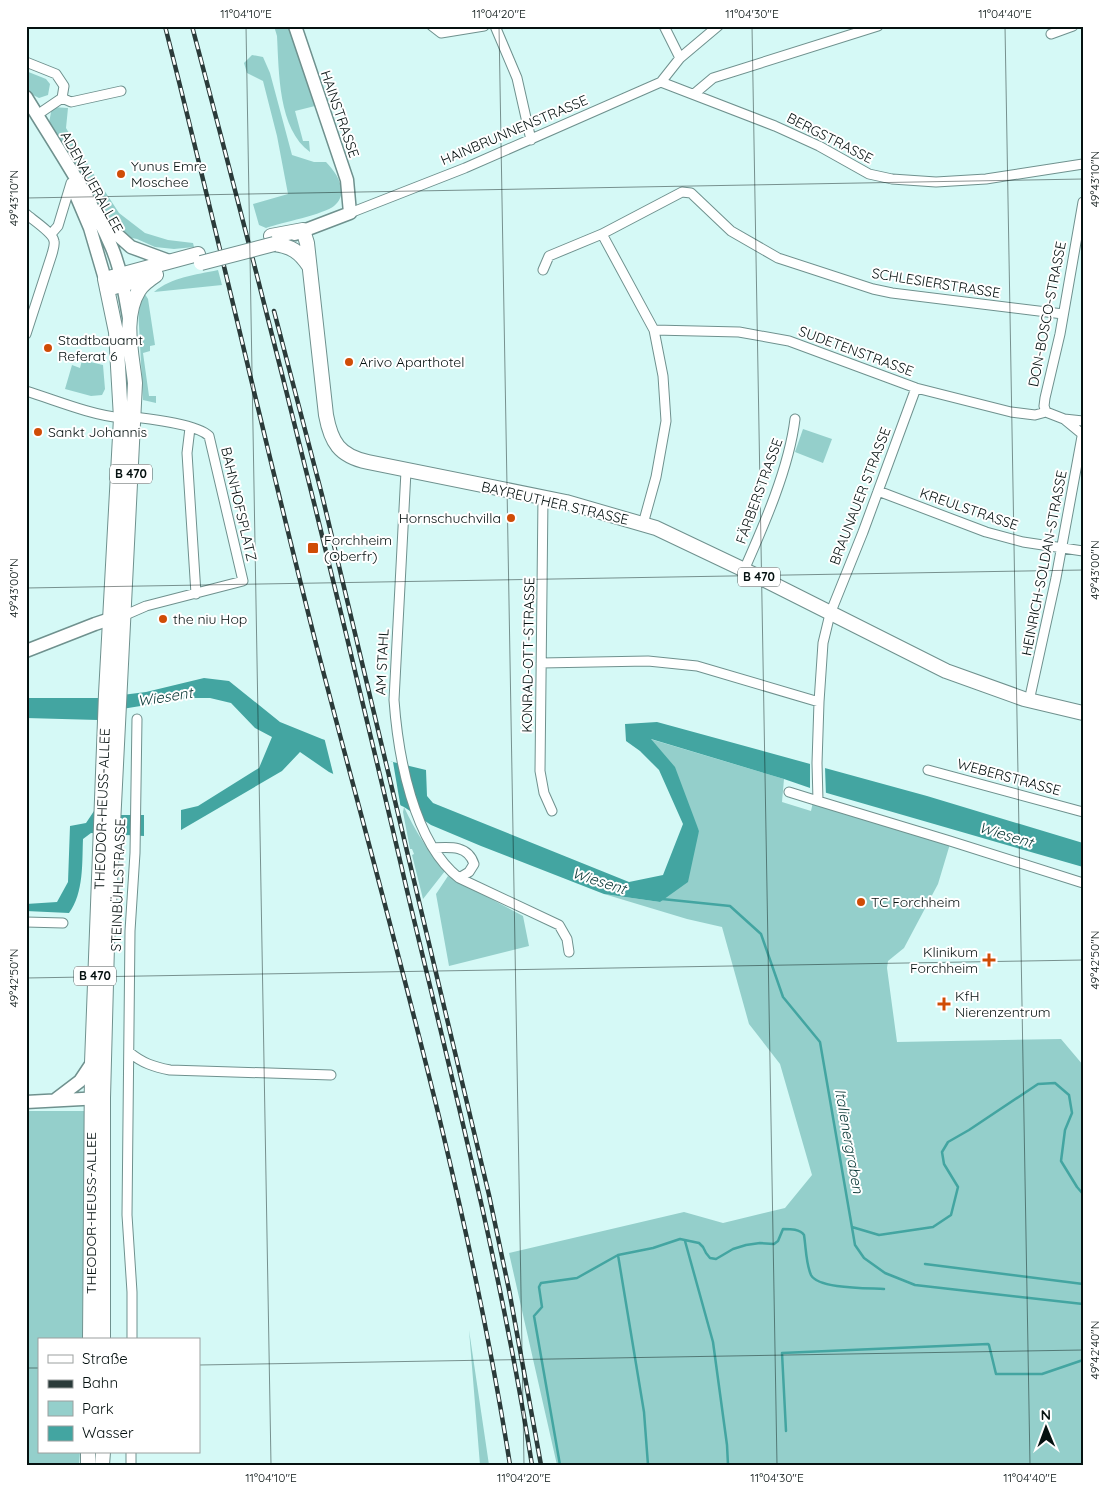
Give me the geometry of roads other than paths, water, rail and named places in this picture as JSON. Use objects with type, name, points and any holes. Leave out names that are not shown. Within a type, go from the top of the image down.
[{"type":"main road","name":"HAINSTRASSE","points":[[295,26],[347,180],[350,213]]},
{"type":"main road","name":"ADENAUERALLEE","points":[[26,97],[97,216],[112,249],[122,280]]},
{"type":"main road","name":"ADENAUERALLEE","points":[[26,108],[71,183],[90,228],[106,284]]},
{"type":"main road","name":"HAINBRUNNENSTRASSE","points":[[303,230],[350,213]]},
{"type":"main road","points":[[97,216],[131,247],[169,261]]},
{"type":"main road","name":"B 470","points":[[122,280],[143,280],[200,258],[272,240],[303,230]]},
{"type":"main road","name":"BAYREUTHER STRASSE","points":[[303,230],[308,243],[309,267],[326,415],[331,437],[339,448],[355,459],[542,497],[643,524],[662,531],[744,570],[946,671],[1029,701],[1083,713]]},
{"type":"main road","points":[[272,240],[292,248],[304,258],[309,267]]},
{"type":"main road","name":"B 470","points":[[106,284],[122,280],[169,261],[200,258]]},
{"type":"main road","name":"B 470","points":[[129,318],[135,298],[143,285],[156,274]]},
{"type":"main road","name":"THEODOR-HEUSS-ALLEE","points":[[122,280],[129,318],[135,383],[127,417]]},
{"type":"main road","name":"THEODOR-HEUSS-ALLEE","points":[[90,1338],[106,853],[127,417],[116,332],[106,284]]},
{"type":"main road","points":[[26,651],[95,624],[117,618]]},
{"type":"main road","name":"THEODOR-HEUSS-ALLEE","points":[[103,1338],[97,1098],[92,1064],[106,853]]},
{"type":"main road","points":[[53,1101],[80,1081],[92,1064]]},
{"type":"main road","points":[[26,1102],[97,1098]]},
{"type":"street","points":[[432,26],[441,33],[484,26]]},
{"type":"street","points":[[495,26],[517,78],[531,140]]},
{"type":"street","points":[[664,26],[680,58]]},
{"type":"street","name":"HAINBRUNNENSTRASSE","points":[[350,213],[465,168],[661,82],[680,58],[718,26]]},
{"type":"street","points":[[694,94],[714,78],[878,26]]},
{"type":"street","points":[[1051,34],[1073,26]]},
{"type":"street","points":[[26,62],[56,74],[64,86],[62,98],[37,115]]},
{"type":"street","name":"BERGSTRASSE","points":[[661,82],[775,126],[819,146],[870,174],[892,179],[936,182],[986,179],[1083,164]]},
{"type":"street","points":[[62,98],[71,102],[121,91]]},
{"type":"street","points":[[51,234],[58,226],[71,183]]},
{"type":"street","name":"SCHLESIERSTRASSE","points":[[543,270],[550,256],[602,234],[682,192],[691,193],[731,231],[778,258],[838,278],[892,293],[1063,314]]},
{"type":"street","name":"DON-BOSCO-STRASSE","points":[[1046,412],[1044,406],[1045,398],[1063,314],[1083,202]]},
{"type":"street","points":[[26,214],[51,234],[54,241],[52,254],[26,334]]},
{"type":"street","points":[[602,234],[654,330],[663,376],[666,421],[656,476],[643,524]]},
{"type":"street","name":"SUDETENSTRASSE","points":[[654,330],[739,332],[789,341],[916,388],[1011,412],[1035,415],[1046,412]]},
{"type":"street","name":"BRAUNAUER STRASSE","points":[[818,798],[819,702],[823,643],[830,614],[916,388]]},
{"type":"street","name":"BAHNHOFSPLATZ","points":[[26,392],[50,401],[102,415],[159,419],[204,432],[209,436],[243,581],[146,606],[117,618]]},
{"type":"street","points":[[1046,412],[1064,419],[1082,432]]},
{"type":"street","name":"FÄRBERSTRASSE","points":[[744,570],[765,523],[789,451],[795,419]]},
{"type":"street","points":[[1064,419],[1083,421]]},
{"type":"street","points":[[190,428],[187,453],[196,594]]},
{"type":"street","name":"HEINRICH-SOLDAN-STRASSE","points":[[1029,701],[1054,588],[1082,432]]},
{"type":"street","name":"AM STAHL","points":[[406,470],[394,700],[396,733],[402,763],[419,820],[433,848],[450,870],[459,878],[560,926],[569,952]]},
{"type":"street","name":"KREULSTRASSE","points":[[878,491],[986,532],[1023,542],[1083,551]]},
{"type":"street","name":"KONRAD-OTT-STRASSE","points":[[542,497],[540,771],[544,793],[552,811]]},
{"type":"street","points":[[541,663],[648,661],[697,666],[819,702]]},
{"type":"street","name":"STEINBÜHLSTRASSE","points":[[132,1338],[132,1292],[127,1215],[130,932],[135,843],[137,719]]},
{"type":"street","name":"WEBERSTRASSE","points":[[928,770],[1083,812]]},
{"type":"street","points":[[788,792],[818,798],[1083,883]]},
{"type":"street","points":[[433,848],[463,850],[471,856],[474,864],[469,872],[459,878]]},
{"type":"street","points":[[26,922],[63,923]]},
{"type":"street","points":[[129,1052],[140,1061],[155,1068],[170,1070],[331,1075]]},
{"type":"water","name":"Wiesent","points":[[204,678],[229,681],[280,722],[322,739],[393,762],[426,770],[427,796],[433,803],[629,882],[663,875],[683,824],[659,770],[640,751],[626,741],[625,724],[657,722],[927,796],[1083,843],[1083,867],[813,789],[651,739],[675,767],[699,831],[688,882],[660,902],[604,894],[481,846],[431,825],[404,807],[329,772],[300,752],[282,771],[181,830],[181,810],[198,806],[259,768],[272,737],[255,728],[231,703],[210,698],[190,698],[122,709],[98,720],[26,718],[26,698],[98,698],[146,692]]},
{"type":"water","points":[[96,808],[108,815],[144,815],[144,836],[91,833],[83,839],[80,887],[69,913],[26,911],[26,904],[57,902],[68,882],[70,826],[86,823]]},
{"type":"waterway","name":"Italienergraben","points":[[662,899],[730,906],[761,934],[783,997],[820,1042],[855,1245],[864,1258],[885,1273],[915,1285],[1083,1304]]},
{"type":"waterway","points":[[852,1227],[879,1235],[933,1227],[951,1215],[958,1187],[944,1164],[942,1152],[948,1142],[1038,1084],[1055,1083],[1069,1095],[1072,1113],[1065,1130],[1061,1161],[1083,1194]]},
{"type":"waterway","points":[[560,1465],[534,1316],[542,1307],[539,1287],[541,1283],[577,1278],[618,1255],[653,1248],[680,1239],[699,1243],[710,1258],[716,1259],[733,1249],[746,1245],[774,1244],[778,1241],[783,1229],[792,1229],[798,1230],[804,1235],[808,1266],[815,1280],[844,1287],[884,1289]]},
{"type":"waterway","points":[[685,1241],[713,1342],[728,1465]]},
{"type":"waterway","points":[[618,1255],[644,1412],[648,1465]]},
{"type":"waterway","points":[[925,1264],[1083,1284]]},
{"type":"waterway","points":[[786,1431],[782,1353],[988,1344],[996,1374],[1042,1374],[1083,1360]]},
{"type":"railway","points":[[165,26],[315,640],[423,1050],[448,1153],[492,1360],[510,1465]]},
{"type":"railway","points":[[192,26],[304,462],[460,1110],[492,1252],[532,1465]]},
{"type":"railway","points":[[274,311],[322,495],[489,1195],[509,1290],[541,1465]]},
{"type":"place","name":"Yunus Emre Moschee","points":[[121,174]]},
{"type":"place","name":"Stadtbauamt Referat 6","points":[[48,348]]},
{"type":"place","name":"Arivo Aparthotel","points":[[349,362]]},
{"type":"place","name":"Sankt Johannis","points":[[38,432]]},
{"type":"place","name":"Hornschuchvilla","points":[[511,518]]},
{"type":"place","name":"Forchheim (Oberfr)","points":[[313,548]]},
{"type":"place","name":"the niu Hop","points":[[163,619]]},
{"type":"place","name":"TC Forchheim","points":[[861,902]]},
{"type":"place","name":"Klinikum Forchheim","points":[[989,960]]},
{"type":"place","name":"KfH Nierenzentrum","points":[[944,1004]]}]
